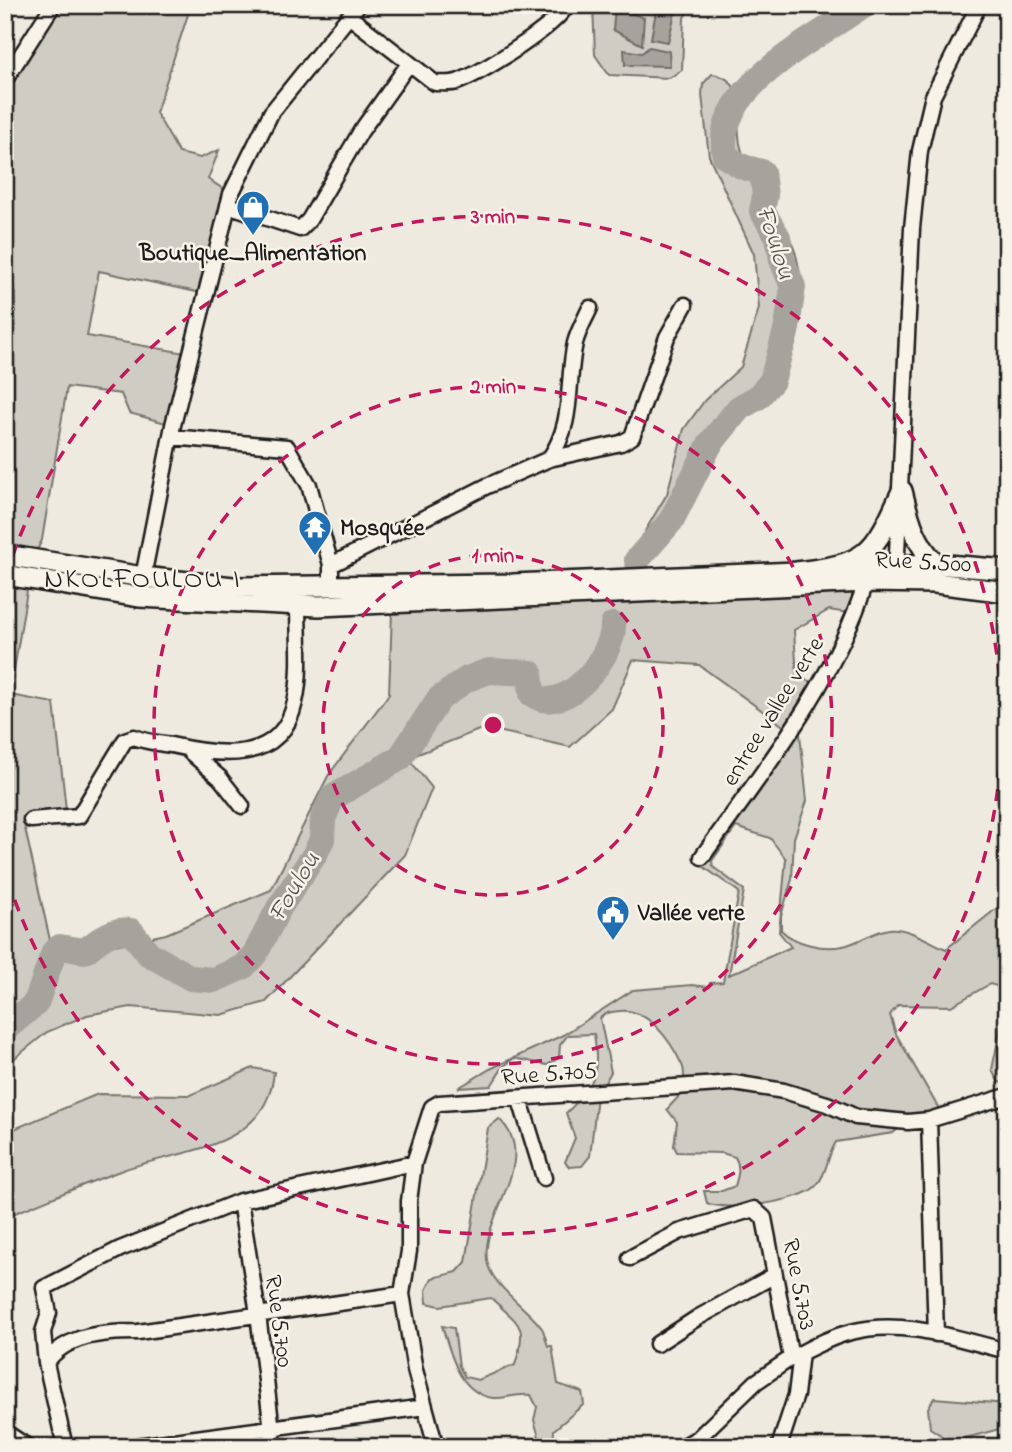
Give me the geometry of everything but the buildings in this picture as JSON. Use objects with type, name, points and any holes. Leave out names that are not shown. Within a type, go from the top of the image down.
[{"type":"main road","points":[[902,491],[915,535],[924,552],[936,564]]},
{"type":"main road","points":[[5,575],[139,597],[298,606],[840,575],[877,542],[902,491]]},
{"type":"main road","points":[[5,555],[143,577],[233,587],[331,588],[796,572],[840,575]]},
{"type":"main road","name":"Rue 5.500","points":[[840,575],[866,582],[936,564],[1007,570]]},
{"type":"main road","name":"Rue 5.500","points":[[840,575],[896,574],[935,583],[1007,592]]},
{"type":"street","points":[[5,80],[53,5]]},
{"type":"street","points":[[143,577],[171,436],[228,205],[259,133],[271,113],[354,11],[408,65],[435,83],[453,83],[474,75],[557,20],[567,5]]},
{"type":"street","points":[[896,574],[902,491],[912,228],[920,151],[933,96],[979,5]]},
{"type":"street","points":[[228,205],[300,229],[309,220],[361,131],[408,65]]},
{"type":"street","points":[[331,565],[487,486],[550,459],[621,443],[632,437],[667,337],[685,305]]},
{"type":"street","points":[[550,459],[560,445],[572,394],[575,343],[590,308]]},
{"type":"street","points":[[171,436],[287,447],[309,485],[331,565],[331,588]]},
{"type":"street","name":"entree vallee verte","points":[[702,857],[806,709],[843,641],[866,582]]},
{"type":"street","points":[[31,820],[79,816],[125,740],[134,737],[189,751],[222,753],[249,751],[269,744],[280,736],[295,702],[298,606]]},
{"type":"street","points":[[189,751],[220,778],[242,806]]},
{"type":"street","name":"Rue 5.705","points":[[436,1447],[402,1294],[409,1251],[409,1201],[414,1163],[432,1107],[439,1103],[520,1100],[734,1083],[784,1091],[875,1121],[929,1120],[1007,1096]]},
{"type":"street","points":[[520,1100],[544,1178]]},
{"type":"street","points":[[929,1120],[936,1334]]},
{"type":"street","points":[[65,1447],[46,1363],[43,1332],[49,1313],[44,1288],[120,1250],[240,1201],[414,1163]]},
{"type":"street","name":"Rue 5.700","points":[[240,1201],[258,1314],[274,1447]]},
{"type":"street","name":"Rue 5.703","points":[[630,1258],[679,1232],[754,1209],[764,1218],[775,1275],[796,1355]]},
{"type":"street","points":[[657,1344],[697,1318],[775,1275]]},
{"type":"street","points":[[46,1363],[58,1347],[95,1333],[138,1332],[402,1294]]},
{"type":"street","name":"Rue 5.703","points":[[682,1447],[698,1438],[756,1382],[796,1355],[852,1332],[904,1328],[1007,1351]]},
{"type":"street","points":[[779,1447],[796,1395],[796,1355]]},
{"type":"street","points":[[129,1447],[425,1407]]},
{"type":"street","points":[[5,1432],[28,1447]]},
{"type":"shaded area","points":[[53,5],[191,5],[156,113],[179,153],[200,158],[219,150],[208,179],[231,194],[206,294],[99,271],[87,336],[191,354],[173,425],[129,413],[121,394],[67,387],[42,540],[32,560],[10,695],[54,703],[68,827],[24,824],[54,958],[166,934],[271,890],[328,776],[389,694],[393,585],[867,581],[854,614],[829,610],[794,630],[797,678],[822,684],[793,733],[699,665],[633,660],[612,709],[570,747],[484,728],[408,758],[432,788],[405,855],[266,1002],[221,1015],[131,1007],[87,1015],[47,1032],[5,1066],[5,397],[13,348],[16,294],[5,290],[5,80]]},
{"type":"shaded area","points":[[593,5],[690,5],[684,18],[682,70],[669,78],[609,75],[595,55]]},
{"type":"shaded area","points":[[657,5],[677,5],[668,42],[651,39]]},
{"type":"shaded area","points":[[615,7],[644,18],[642,45],[613,30]]},
{"type":"shaded area","points":[[649,47],[669,51],[670,66],[625,65],[624,50],[642,53]]},
{"type":"shaded area","points":[[712,74],[724,77],[736,92],[739,137],[745,160],[786,229],[796,255],[801,287],[800,321],[792,352],[783,369],[757,396],[740,420],[711,465],[674,532],[667,540],[655,542],[645,531],[667,494],[684,429],[705,400],[741,367],[759,308],[754,254],[709,156],[702,95],[703,84]]},
{"type":"shaded area","points":[[800,734],[807,801],[794,838],[792,879],[781,916],[781,930],[801,942],[827,947],[843,946],[883,930],[896,929],[946,949],[1007,900],[1007,1086],[998,1081],[992,1070],[1001,1018],[997,986],[990,984],[951,1006],[898,1005],[890,1015],[896,1034],[939,1109],[908,1121],[893,1133],[836,1142],[819,1182],[807,1192],[762,1204],[716,1206],[707,1203],[704,1191],[722,1191],[735,1186],[738,1168],[735,1157],[722,1153],[677,1152],[674,1146],[677,1122],[667,1109],[683,1092],[682,1065],[672,1046],[649,1020],[630,1011],[612,1012],[600,1018],[611,1072],[597,1096],[590,1156],[582,1166],[569,1167],[565,1162],[575,1138],[566,1113],[583,1095],[593,1078],[596,1059],[594,1034],[568,1035],[560,1045],[559,1058],[547,1065],[514,1058],[503,1067],[491,1086],[458,1088],[490,1069],[563,1035],[633,990],[692,985],[709,987],[710,983],[723,982],[739,892],[701,865],[792,736]],"holes":[[[736,827],[770,838],[786,859],[779,932],[791,947],[729,975],[744,890],[713,867],[712,861]]]},
{"type":"shaded area","points":[[253,1068],[274,1072],[268,1098],[255,1118],[237,1133],[192,1151],[120,1171],[5,1217],[5,1127],[12,1130],[98,1094],[190,1095]]},
{"type":"shaded area","points":[[499,1119],[511,1135],[513,1169],[492,1224],[487,1260],[490,1270],[503,1289],[543,1330],[548,1346],[552,1346],[558,1384],[582,1392],[584,1404],[554,1430],[553,1447],[542,1447],[534,1420],[537,1407],[531,1395],[493,1398],[481,1395],[464,1380],[453,1359],[442,1326],[454,1328],[459,1366],[465,1377],[478,1380],[515,1365],[521,1333],[515,1321],[491,1298],[440,1306],[427,1303],[426,1290],[432,1278],[457,1272],[466,1262],[488,1128]]},
{"type":"shaded area","points":[[934,1398],[1007,1404],[1007,1427],[951,1442],[930,1428],[928,1408]]},
{"type":"waterway","name":"Foulou","points":[[637,560],[671,521],[710,444],[739,408],[758,397],[772,381],[787,327],[793,287],[782,260],[778,237],[762,211],[765,196],[762,172],[743,167],[725,156],[725,131],[734,108],[750,87],[772,67],[863,5]]},
{"type":"waterway","name":"Foulou","points":[[5,1029],[36,1003],[54,952],[60,947],[85,951],[118,931],[131,931],[149,954],[191,978],[214,980],[243,967],[255,954],[279,908],[315,854],[322,839],[323,819],[332,798],[400,758],[439,699],[467,679],[489,671],[530,673],[532,694],[545,699],[559,698],[572,691],[597,667],[611,638],[613,625]]},
{"type":"place","name":"Boutique_Alimentation","points":[[253,237]]},
{"type":"place","name":"Mosquée","points":[[315,557]]},
{"type":"place","name":"Vallée verte","points":[[613,942]]},
{"type":"district","name":"NKOLFOULOU I","points":[[143,577]]}]
